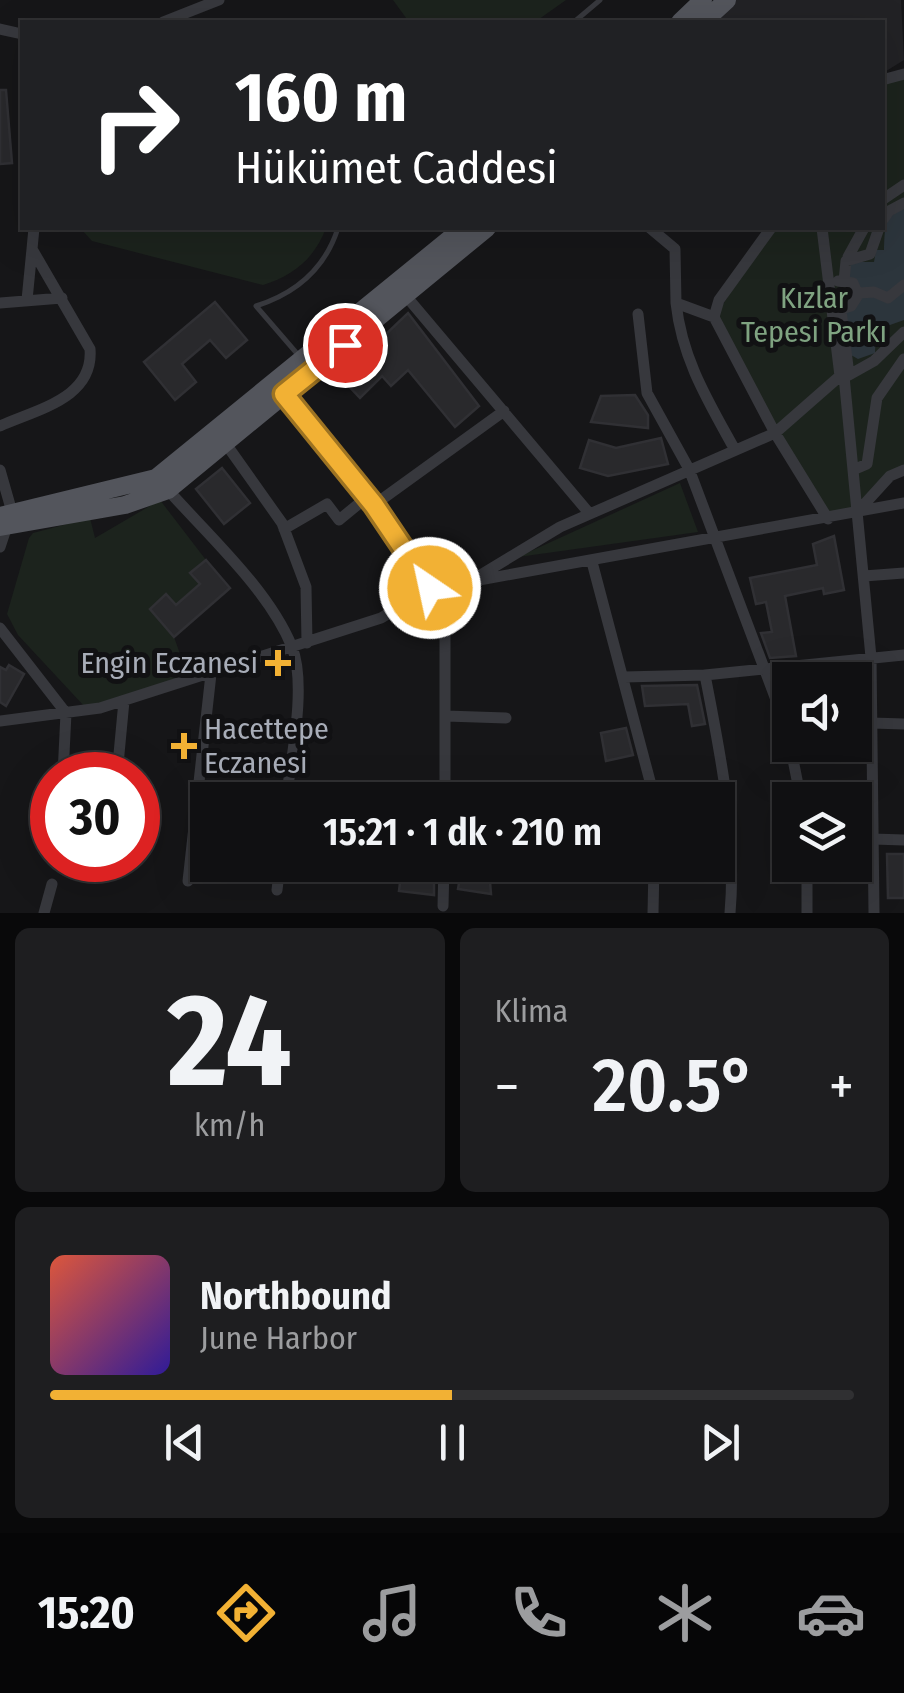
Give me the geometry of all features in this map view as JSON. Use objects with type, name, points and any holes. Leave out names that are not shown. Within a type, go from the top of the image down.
[{"type":"main road","points":[[698,7],[727,0]]},
{"type":"main road","points":[[5,520],[156,478],[461,230]]},
{"type":"main road","points":[[5,520],[125,506],[168,490],[485,230]]},
{"type":"street","points":[[167,20],[219,0]]},
{"type":"street","points":[[885,219],[898,204],[904,203]]},
{"type":"street","points":[[28,300],[34,230]]},
{"type":"street","points":[[652,230],[675,249],[680,340],[694,376],[735,450]]},
{"type":"street","points":[[714,318],[727,286],[769,230]]},
{"type":"street","points":[[822,230],[860,509],[871,662]]},
{"type":"street","points":[[844,280],[846,261],[863,230]]},
{"type":"street","points":[[846,261],[870,254],[879,230]]},
{"type":"street","points":[[0,426],[65,397],[84,384],[91,366],[90,349],[32,249]]},
{"type":"street","points":[[829,289],[844,280],[853,283],[858,293],[854,304],[836,310]]},
{"type":"street","points":[[829,289],[874,292],[888,298],[904,285]]},
{"type":"street","points":[[406,296],[590,514]]},
{"type":"street","points":[[0,302],[62,298]]},
{"type":"street","points":[[676,303],[714,318],[775,433],[828,518]]},
{"type":"street","points":[[638,314],[647,393],[689,470],[787,729],[797,782]]},
{"type":"street","points":[[466,584],[590,514],[775,433],[844,376],[874,362],[904,332]]},
{"type":"street","points":[[853,470],[867,464],[877,398],[904,359]]},
{"type":"street","points":[[284,394],[371,501],[430,588]]},
{"type":"street","points":[[284,528],[327,504],[339,520],[504,411]]},
{"type":"street","points":[[226,444],[284,528],[306,587],[307,643]]},
{"type":"street","points":[[0,470],[5,520],[0,547]]},
{"type":"street","points":[[860,509],[890,476],[904,470]]},
{"type":"street","points":[[168,490],[252,584],[293,648],[297,699],[288,782]]},
{"type":"street","points":[[0,733],[0,721],[124,701],[382,618],[430,588],[592,562],[904,503]]},
{"type":"street","points":[[592,562],[650,782]]},
{"type":"street","points":[[864,576],[904,573]]},
{"type":"street","points":[[445,586],[446,782]]},
{"type":"street","points":[[0,628],[66,713],[64,752]]},
{"type":"street","points":[[624,677],[705,674],[904,655]]},
{"type":"street","points":[[188,881],[212,674]]},
{"type":"street","points":[[705,674],[728,828],[733,880],[730,913]]},
{"type":"street","points":[[119,752],[124,701]]},
{"type":"street","points":[[446,716],[506,718]]},
{"type":"street","points":[[874,913],[872,723],[904,724]]},
{"type":"street","points":[[873,839],[904,840]]},
{"type":"street","points":[[277,890],[278,882]]},
{"type":"street","points":[[443,906],[444,882]]},
{"type":"street","points":[[654,882],[654,913]]},
{"type":"street","points":[[806,882],[807,913]]},
{"type":"street","points":[[44,913],[52,884]]},
{"type":"lane","points":[[576,20],[600,0]]},
{"type":"lane","points":[[302,359],[256,306],[278,299],[320,267],[337,230]]},
{"type":"shaded area","points":[[733,0],[901,0],[904,60],[885,72],[885,20],[710,20]]},
{"type":"shaded area","points":[[904,209],[904,320],[876,330],[875,353],[858,359],[851,355],[845,310],[855,307],[847,279],[851,262],[874,262],[876,250],[884,250],[889,220]]},
{"type":"green space","points":[[393,0],[566,0],[538,20],[408,20]]},
{"type":"green space","name":"Kızlar Tepesi Parkı","points":[[904,74],[904,470],[860,509],[828,519],[715,317],[770,230],[885,230],[885,79]]},
{"type":"green space","points":[[82,230],[325,230],[302,264],[263,285],[92,241]]},
{"type":"green space","points":[[680,483],[698,532],[518,557]]},
{"type":"green space","points":[[160,500],[206,560],[190,573],[200,584],[176,605],[166,595],[150,609],[174,637],[189,679],[94,707],[84,706],[18,635],[7,614],[29,538],[33,533],[90,518],[95,538]]},
{"type":"building","points":[[0,90],[6,90],[12,163],[0,164]]},
{"type":"building","points":[[215,302],[247,340],[226,358],[210,340],[182,364],[196,382],[175,400],[144,362]]},
{"type":"building","points":[[408,313],[479,406],[455,427],[408,370],[391,386],[382,376],[360,398],[344,381],[368,359],[364,355]]},
{"type":"building","points":[[635,395],[648,415],[648,428],[591,422],[601,396]]},
{"type":"building","points":[[661,438],[668,464],[608,476],[580,468],[589,440],[616,448]]},
{"type":"building","points":[[222,468],[250,503],[224,524],[196,489]]},
{"type":"building","points":[[834,536],[844,590],[824,594],[823,588],[785,596],[796,656],[770,658],[761,633],[772,632],[766,602],[756,604],[750,578],[817,565],[813,544]]},
{"type":"building","points":[[206,560],[230,588],[174,637],[150,609],[166,594],[176,605],[200,584],[190,573]]},
{"type":"building","points":[[9,665],[24,674],[6,706],[0,702],[0,667],[6,670]]},
{"type":"building","points":[[697,685],[705,724],[692,726],[688,704],[645,706],[642,686]]},
{"type":"building","points":[[626,728],[633,755],[606,761],[601,733]]},
{"type":"building","points":[[887,854],[904,854],[904,898],[888,898]]},
{"type":"building","points":[[400,882],[434,882],[434,895],[399,891]]},
{"type":"building","points":[[459,882],[490,882],[491,894],[458,889]]},
{"type":"place","name":"Engin Eczanesi","points":[[278,663]]},
{"type":"place","name":"Hacettepe Eczanesi","points":[[184,746]]},
{"type":"route","points":[[345,345],[284,394],[374,505],[430,588]]}]
